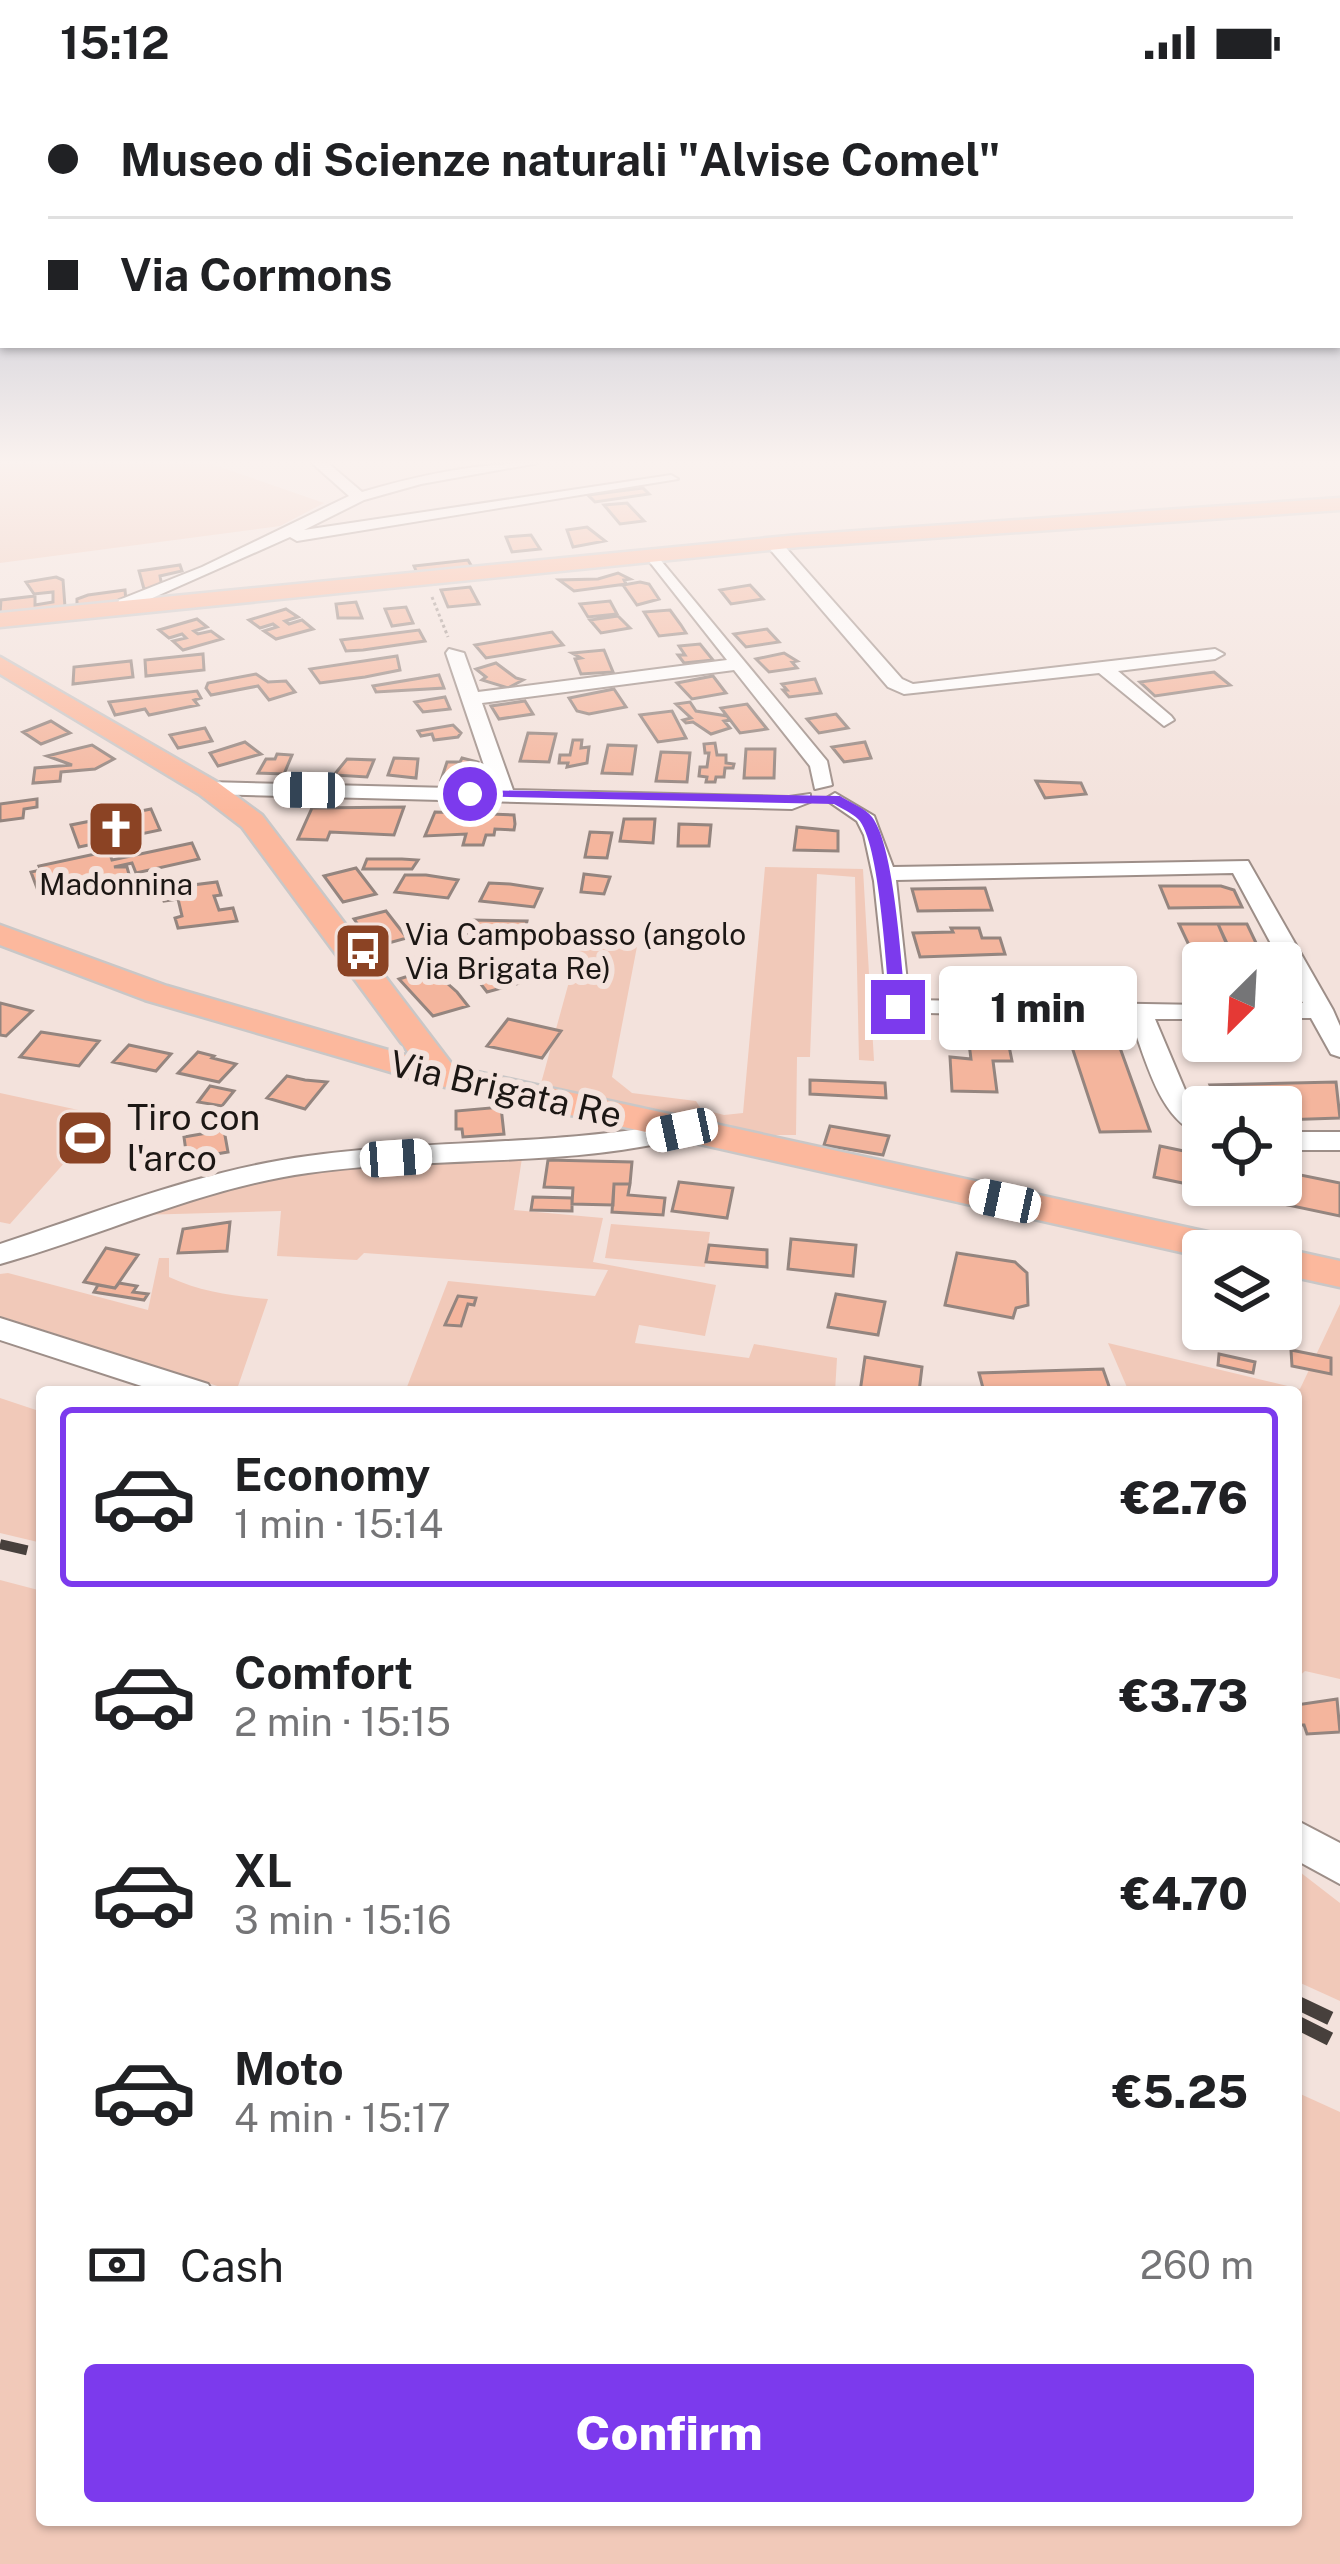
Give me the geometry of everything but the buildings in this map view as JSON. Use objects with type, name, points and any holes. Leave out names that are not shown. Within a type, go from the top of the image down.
[{"type":"main road","points":[[0,620],[437,579]]},
{"type":"main road","points":[[0,664],[208,788],[252,820],[444,1077]]},
{"type":"main road","name":"Via Brigata Re","points":[[0,934],[90,972],[245,1024],[444,1077],[1182,1239]]},
{"type":"main road","points":[[1302,1266],[1340,1274]]},
{"type":"street","points":[[122,610],[125,604],[183,579]]},
{"type":"street","points":[[670,579],[820,765],[829,792]]},
{"type":"street","points":[[804,579],[895,683],[911,690],[1215,654]]},
{"type":"street","points":[[455,653],[504,794]]},
{"type":"street","points":[[472,699],[738,664]]},
{"type":"street","points":[[1104,668],[1164,720]]},
{"type":"street","points":[[208,788],[792,803],[802,799],[804,788],[829,792],[866,818],[883,874],[898,1007],[1182,1012]]},
{"type":"street","points":[[883,874],[1240,866],[1340,1049]]},
{"type":"street","points":[[1302,1010],[1321,1010]]},
{"type":"street","points":[[1140,1012],[1175,1100],[1182,1107]]},
{"type":"street","points":[[0,1254],[209,1185],[310,1164],[612,1144],[682,1130]]},
{"type":"street","points":[[1302,1142],[1340,1141]]},
{"type":"street","points":[[0,1329],[178,1386]]},
{"type":"street","points":[[1302,1842],[1340,1865]]},
{"type":"path","points":[[425,580],[455,653]]},
{"type":"shaded area","points":[[765,867],[863,869],[874,1061],[859,1060],[855,877],[817,874],[810,1057],[797,1057],[796,1135],[751,1135],[540,1087],[580,942],[622,948],[639,936],[612,1077],[632,1093],[696,1101],[701,1109],[724,1115],[743,1113]]},
{"type":"shaded area","points":[[0,1093],[106,1116],[10,1224],[0,1222]]},
{"type":"shaded area","points":[[522,1158],[514,1210],[603,1218],[593,1262],[716,1285],[705,1336],[639,1325],[635,1343],[749,1358],[754,1344],[837,1358],[835,1386],[407,1386],[448,1281],[595,1296],[608,1270],[364,1253],[357,1260],[277,1256],[281,1211],[138,1215],[228,1188],[320,1171]]},
{"type":"shaded area","points":[[611,1224],[710,1232],[705,1267],[605,1258]]},
{"type":"shaded area","points":[[159,1258],[169,1258],[169,1277],[181,1282],[268,1299],[238,1386],[217,1386],[0,1316],[0,1274],[8,1273],[148,1310]]},
{"type":"shaded area","points":[[1340,1304],[1340,1679],[1302,1674],[1301,1386]]},
{"type":"shaded area","points":[[1108,1343],[1287,1386],[1126,1386]]},
{"type":"shaded area","points":[[0,1398],[36,1410],[36,1542],[0,1533]]},
{"type":"shaded area","points":[[0,1580],[36,1589],[36,2526],[1302,2526],[1302,2095],[1340,2112],[1340,2564],[0,2564]]},
{"type":"shaded area","points":[[1302,1874],[1340,1903],[1340,2001],[1302,1984]]},
{"type":"railway","points":[[0,1544],[36,1553]]},
{"type":"railway","points":[[1302,2005],[1340,2023]]},
{"type":"railway","points":[[1302,2025],[1340,2044]]},
{"type":"place","name":"Madonnina","points":[[116,829]]},
{"type":"place","name":"Via Campobasso (angolo Via Brigata Re)","points":[[363,951]]},
{"type":"place","name":"Tiro con l'arco","points":[[85,1138]]},
{"type":"route","points":[[470,794],[792,803],[835,799],[866,818],[873,836],[883,874],[898,1007]]}]
